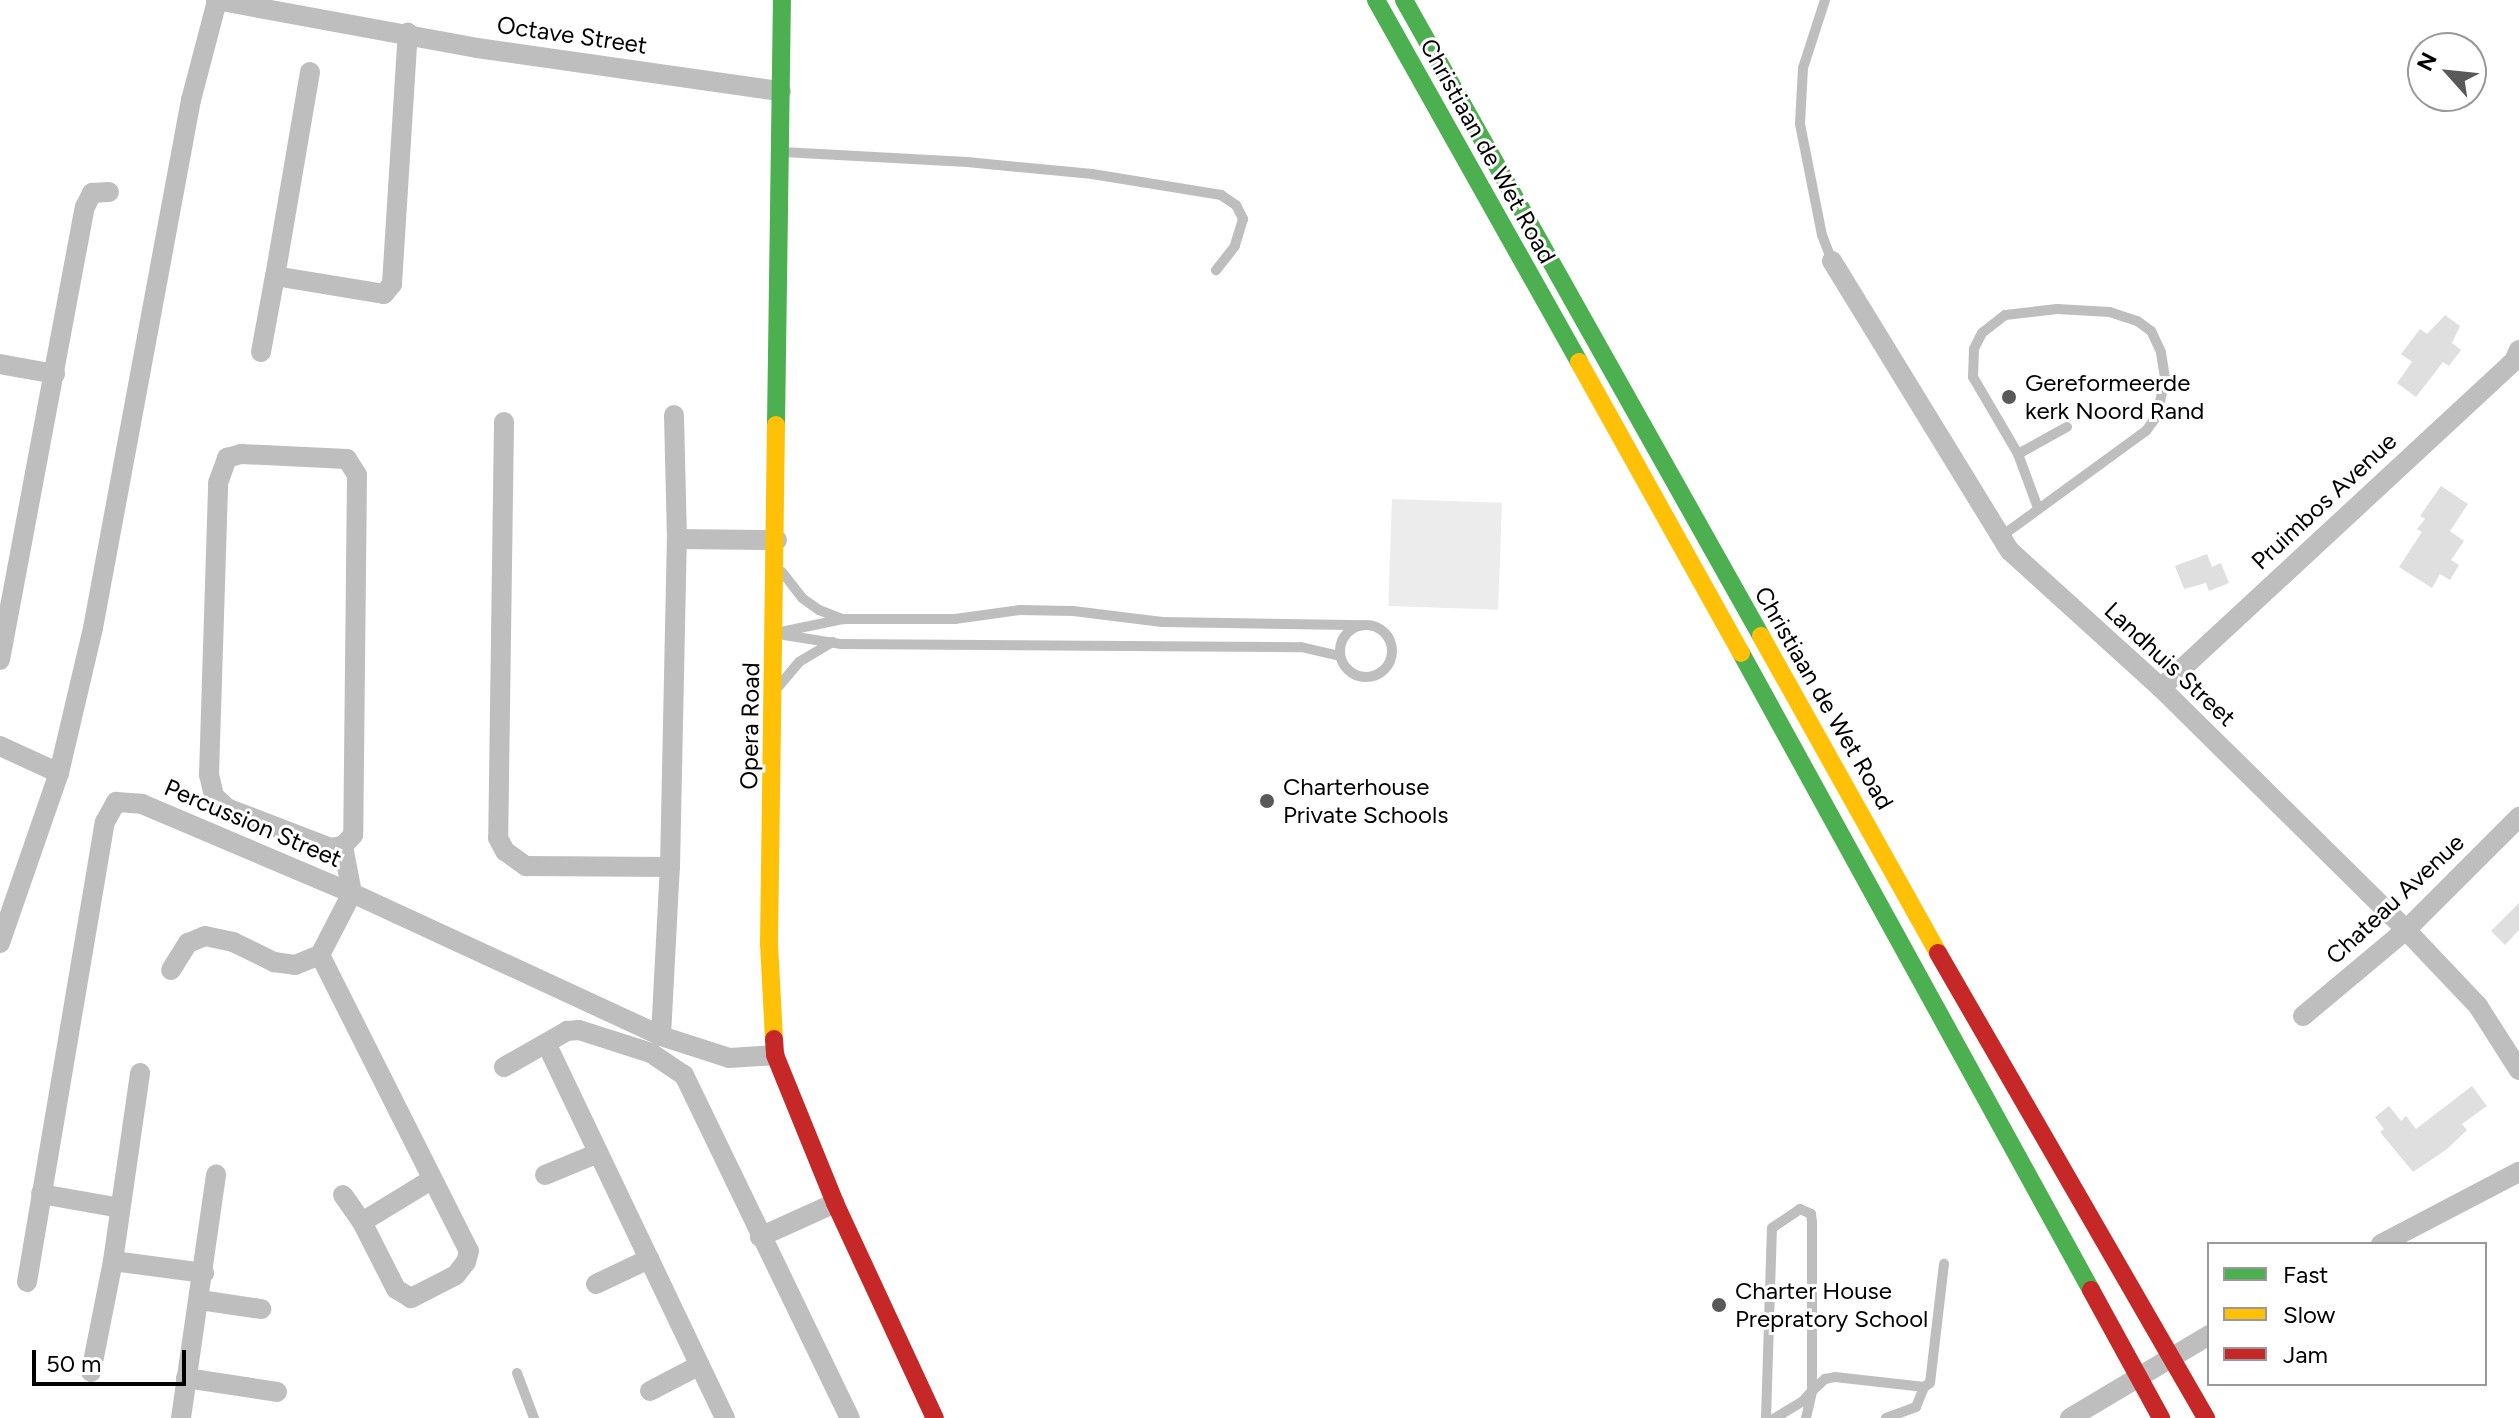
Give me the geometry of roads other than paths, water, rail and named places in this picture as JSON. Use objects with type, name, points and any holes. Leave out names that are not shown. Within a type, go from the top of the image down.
[{"type":"main road","name":"Opera Road","points":[[782,0],[777,563],[769,944],[775,1055],[835,1203],[935,1418]]},
{"type":"main road","name":"Christiaan de Wet Road","points":[[1376,0],[1730,633],[2161,1418]]},
{"type":"main road","name":"Christiaan de Wet Road","points":[[1404,0],[2013,1086],[2206,1418]]},
{"type":"street","name":"Octave Street","points":[[216,1],[408,33],[477,48],[781,91]]},
{"type":"street","points":[[0,943],[59,773],[96,613],[191,100],[216,1]]},
{"type":"street","points":[[275,276],[379,295],[388,290],[408,33]]},
{"type":"street","points":[[261,352],[310,72]]},
{"type":"street","points":[[0,660],[6,601],[55,374],[88,197],[98,190],[109,192]]},
{"type":"street","name":"Landhuis Street","points":[[1832,261],[1999,538],[2028,570],[2161,688],[2406,930],[2478,1006],[2519,1070]]},
{"type":"street","name":"Pruimbos Avenue","points":[[2161,688],[2517,358]]},
{"type":"street","points":[[0,364],[55,374]]},
{"type":"street","points":[[661,1036],[670,867],[677,539],[674,415]]},
{"type":"street","points":[[504,422],[498,838],[505,851],[526,866],[670,867]]},
{"type":"street","points":[[232,455],[347,459],[357,475],[353,835],[343,846],[331,848],[227,808],[214,796],[209,775],[218,483],[221,467],[232,455]]},
{"type":"street","points":[[677,539],[777,540]]},
{"type":"street","points":[[0,746],[59,773]]},
{"type":"street","name":"Percussion Street","points":[[27,1282],[105,822],[116,802],[142,804],[352,893],[661,1036],[729,1058],[775,1055]]},
{"type":"street","name":"Chateau Avenue","points":[[2303,1016],[2406,930],[2519,817]]},
{"type":"street","points":[[171,970],[188,943],[205,936],[233,942],[274,962],[295,965],[320,955],[352,893],[350,868],[343,846]]},
{"type":"street","points":[[320,955],[469,1251],[456,1275],[411,1298],[396,1289],[362,1222],[343,1195]]},
{"type":"street","points":[[504,1067],[567,1031],[598,1033],[651,1053],[684,1075],[850,1418]]},
{"type":"street","points":[[547,1045],[725,1418]]},
{"type":"street","points":[[91,1372],[113,1261],[140,1073]]},
{"type":"street","points":[[545,1175],[598,1153]]},
{"type":"street","points":[[2385,1242],[2519,1172]]},
{"type":"street","points":[[181,1418],[216,1175]]},
{"type":"street","points":[[362,1222],[431,1180]]},
{"type":"street","points":[[41,1194],[120,1208]]},
{"type":"street","points":[[760,1237],[835,1203]]},
{"type":"street","points":[[596,1284],[649,1259]]},
{"type":"street","points":[[113,1261],[204,1273]]},
{"type":"street","points":[[200,1300],[261,1309]]},
{"type":"street","points":[[2070,1418],[2207,1336]]},
{"type":"street","points":[[650,1391],[700,1365]]},
{"type":"street","points":[[186,1378],[277,1392]]},
{"type":"lane","points":[[1825,0],[1803,68],[1800,124],[1822,235],[1832,261]]},
{"type":"lane","points":[[781,152],[967,162],[1092,174],[1221,195],[1236,205],[1243,219],[1235,246],[1216,270]]},
{"type":"lane","points":[[1999,538],[2146,431],[2157,416],[2165,378],[2161,352],[2151,331],[2121,314],[2057,309],[2005,315],[1982,333],[1974,349],[1973,377],[2018,454],[2038,508]]},
{"type":"lane","points":[[2018,454],[2067,427]]},
{"type":"lane","points":[[777,563],[802,598],[819,610],[843,619]]},
{"type":"lane","points":[[776,633],[843,619],[955,619],[1020,610],[1073,611],[1162,622],[1364,625],[1381,630],[1391,644],[1386,668],[1363,677],[1348,670],[1340,656],[1343,639],[1355,627],[1364,625]]},
{"type":"lane","points":[[776,633],[832,642],[1301,647],[1340,656]]},
{"type":"lane","points":[[774,691],[799,662],[832,642]]},
{"type":"lane","points":[[1766,1418],[1772,1228],[1800,1209],[1811,1214],[1812,1222],[1812,1391],[1806,1418]]},
{"type":"lane","points":[[1886,1418],[1916,1407],[1932,1377],[1944,1264]]},
{"type":"lane","points":[[517,1373],[534,1418]]},
{"type":"lane","points":[[1775,1418],[1825,1379],[1835,1377],[1924,1387]]},
{"type":"place","name":"Gereformeerde kerk Noord Rand","points":[[2009,397]]},
{"type":"place","name":"Charterhouse Private Schools","points":[[1267,801]]},
{"type":"place","name":"Charter House Prepratory School","points":[[1719,1305]]}]
